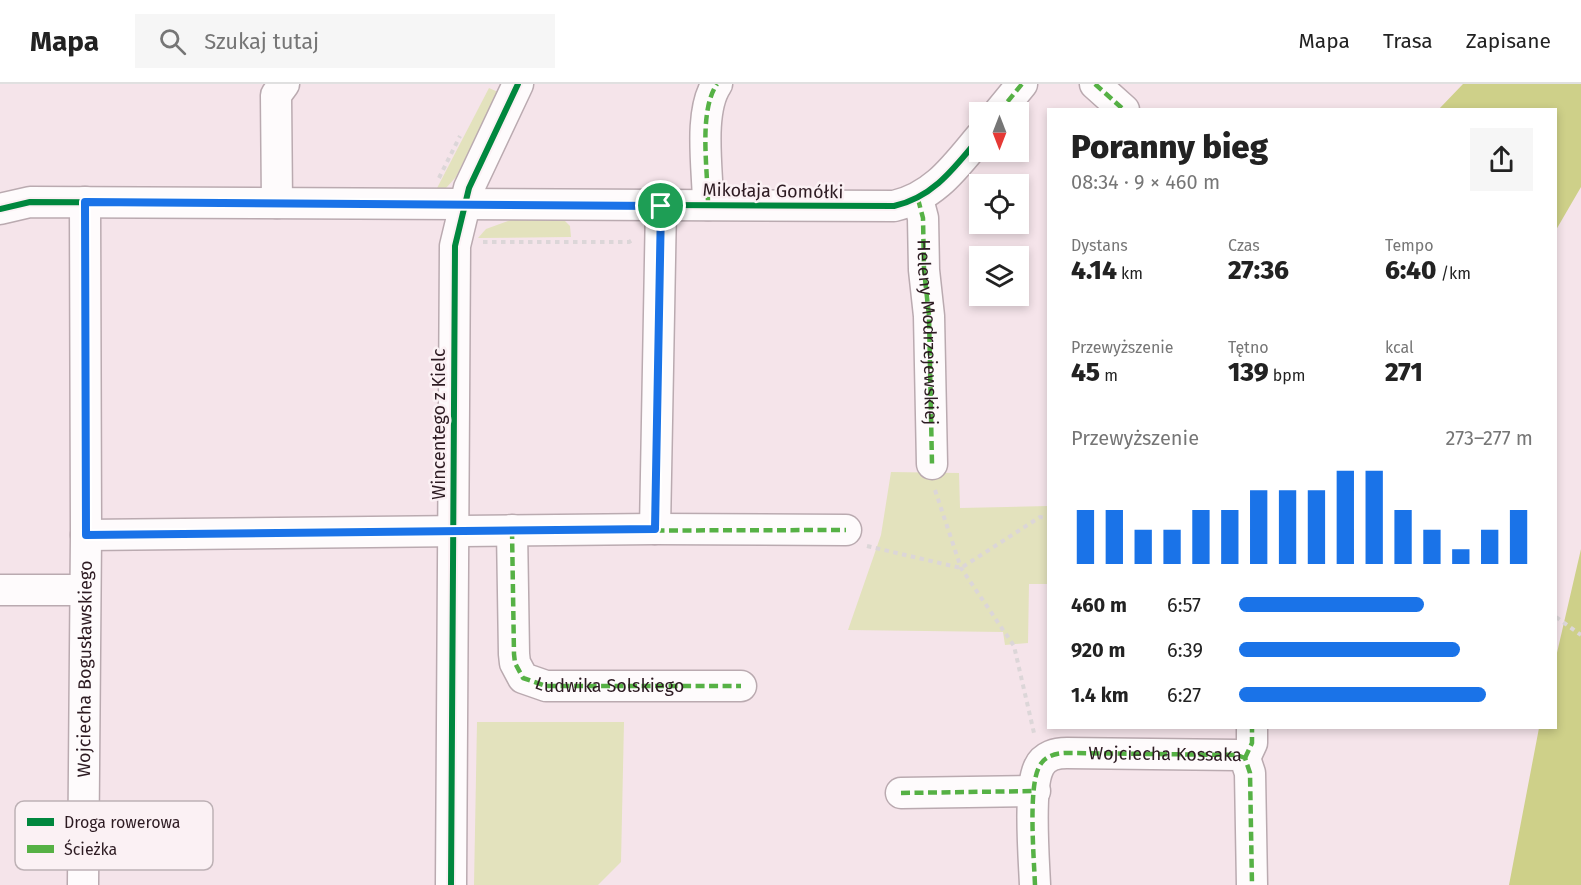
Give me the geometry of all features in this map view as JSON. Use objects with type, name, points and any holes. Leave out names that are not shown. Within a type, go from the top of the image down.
[{"type":"street","points":[[277,203],[276,94],[284,84]]},
{"type":"street","name":"Wincentego z Kielc","points":[[451,885],[455,246],[464,205],[476,172],[518,84]]},
{"type":"street","points":[[708,205],[706,119],[710,97],[717,84]]},
{"type":"street","points":[[1007,102],[1022,84]]},
{"type":"street","points":[[1095,84],[1122,108]]},
{"type":"street","name":"Mikołaja Gomółki","points":[[0,209],[30,202],[894,206],[918,199],[949,173],[969,150]]},
{"type":"street","name":"Heleny Modrzejewskiej","points":[[918,199],[923,218],[924,270],[929,316],[932,464]]},
{"type":"street","name":"Wojciecha Bogusławskiego","points":[[83,801],[86,535],[85,202]]},
{"type":"street","points":[[655,529],[661,206]]},
{"type":"street","points":[[86,535],[655,529],[839,530]]},
{"type":"street","name":"Ludwika Solskiego","points":[[512,530],[514,654],[515,663],[524,678],[531,682],[564,687],[741,686]]},
{"type":"street","points":[[0,590],[85,590]]},
{"type":"street","points":[[1245,758],[1252,742],[1252,729]]},
{"type":"street","name":"Wojciecha Kossaka","points":[[1037,778],[1050,756],[1067,753],[1237,755],[1245,758],[1250,773],[1252,885]]},
{"type":"street","points":[[901,793],[1037,778],[1035,885]]},
{"type":"street","name":"Wojciecha Bogusławskiego","points":[[82,870],[82,885]]},
{"type":"path","points":[[477,243],[629,242],[639,237]]},
{"type":"path","points":[[932,464],[933,485],[961,568],[1014,646],[1038,749],[1037,778]]},
{"type":"path","points":[[839,530],[860,545],[961,568],[1040,518],[1047,518]]},
{"type":"path","points":[[1557,618],[1581,635]]},
{"type":"green space","points":[[1463,84],[1581,84],[1581,187],[1557,228],[1557,108],[1440,108]]},
{"type":"green space","points":[[489,88],[498,92],[456,177],[446,188],[435,192]]},
{"type":"green space","points":[[516,218],[563,219],[570,226],[571,237],[478,238],[486,229]]},
{"type":"green space","points":[[891,472],[959,473],[960,508],[1047,506],[1047,584],[1029,584],[1028,643],[1005,645],[1003,632],[848,630],[881,535]]},
{"type":"green space","points":[[1581,549],[1581,885],[1509,885],[1539,729],[1557,729],[1557,653]]},
{"type":"green space","points":[[477,722],[624,722],[621,862],[598,885],[474,885]]},
{"type":"marked path","points":[[708,205],[706,126],[711,96],[717,84]]},
{"type":"marked path","points":[[1007,102],[1022,84]]},
{"type":"marked path","points":[[1095,84],[1122,108]]},
{"type":"marked path","points":[[918,199],[923,218],[924,270],[929,316],[932,464]]},
{"type":"marked path","points":[[655,529],[661,206]]},
{"type":"marked path","points":[[512,530],[514,654],[515,663],[523,678],[546,686],[741,686]]},
{"type":"marked path","points":[[453,531],[846,530]]},
{"type":"marked path","points":[[1245,758],[1252,743],[1252,729]]},
{"type":"marked path","points":[[1035,885],[1032,824],[1036,777],[1044,760],[1067,753],[1237,755],[1245,758],[1250,773],[1252,885]]},
{"type":"marked path","points":[[901,793],[1035,791]]},
{"type":"cycle path","points":[[451,885],[455,246],[469,188],[518,84]]},
{"type":"cycle path","points":[[0,209],[30,202],[894,206],[921,196],[932,188],[969,150]]},
{"type":"route","points":[[85,202],[661,206],[655,529],[86,535],[85,202]]}]
